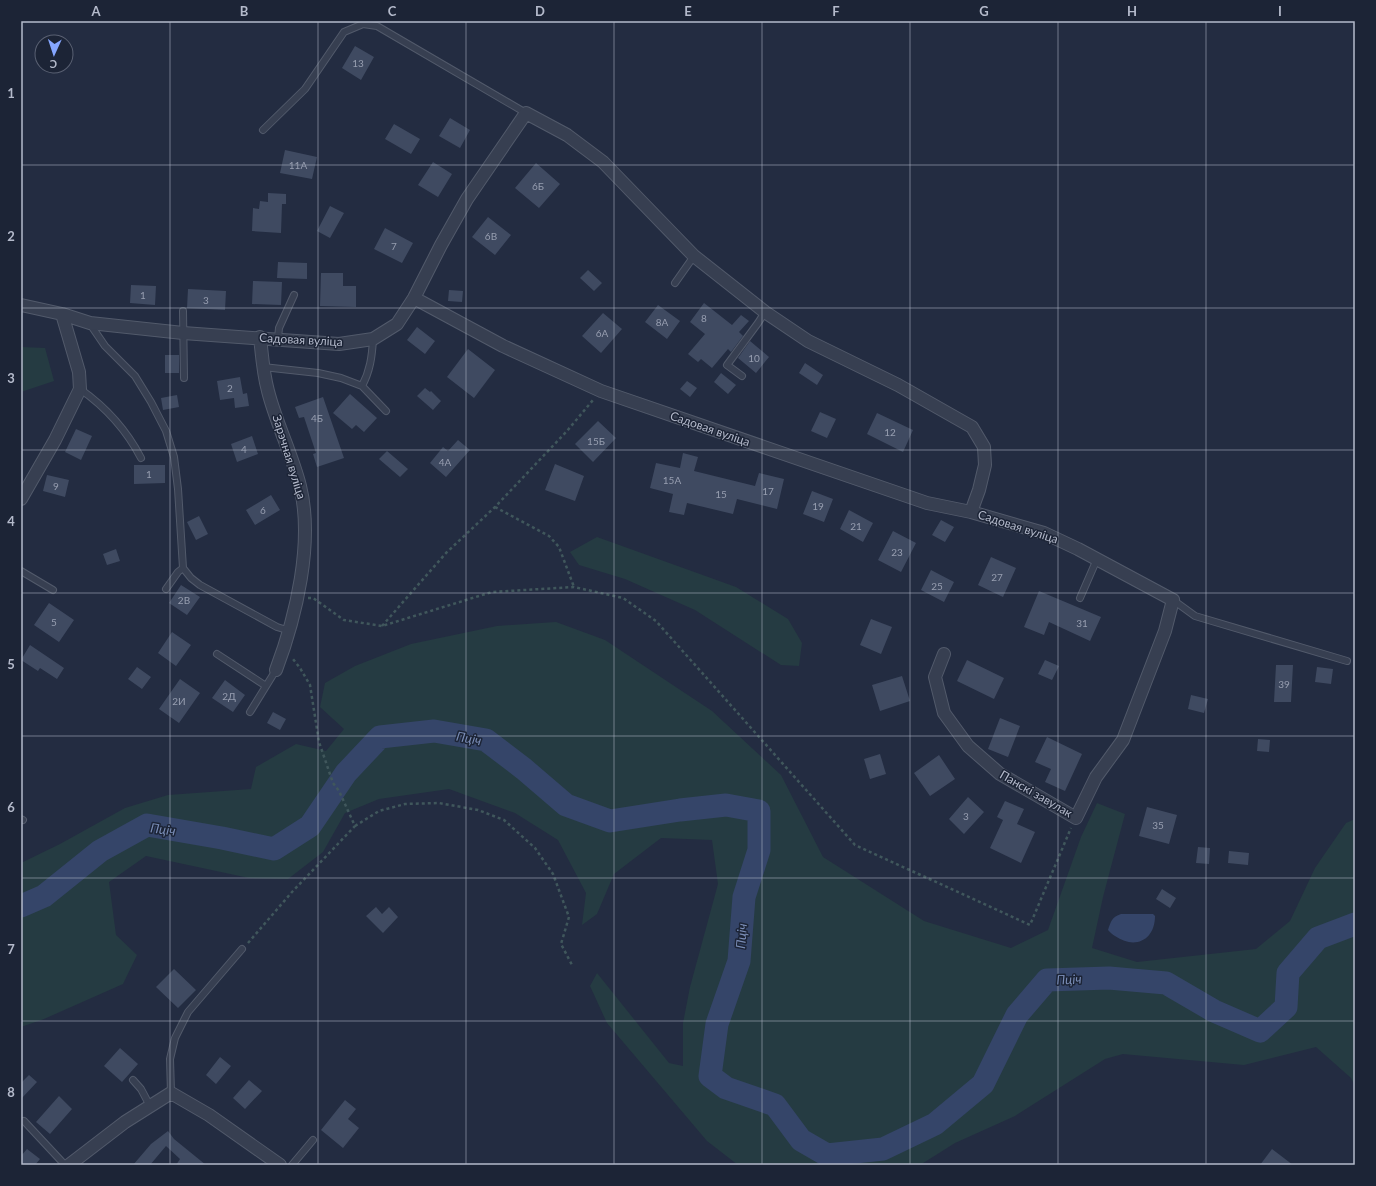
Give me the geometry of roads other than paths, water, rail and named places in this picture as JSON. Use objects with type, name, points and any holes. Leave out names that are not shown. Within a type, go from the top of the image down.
[{"type":"street","points":[[414,298],[441,245],[467,199],[526,113],[567,135],[604,162],[694,256],[765,312],[808,341],[898,385],[972,427],[984,447],[985,465],[972,512]]},
{"type":"street","name":"Садовая вуліца","points":[[21,305],[62,314],[90,323],[183,333],[278,338],[339,344],[373,339],[397,324],[414,298],[503,346],[601,391],[928,503],[972,512],[1044,533],[1097,558],[1173,600]]},
{"type":"street","points":[[21,499],[55,440],[80,390],[79,372],[62,314]]},
{"type":"street","name":"Зарэчная вуліца","points":[[260,337],[263,367],[268,392],[299,485],[303,500],[305,518],[304,548],[297,597],[290,631],[276,670]]},
{"type":"street","name":"Панскі завулак","points":[[944,654],[935,677],[944,713],[968,746],[1000,774],[1076,818],[1096,777],[1108,758],[1123,740],[1165,631],[1173,600]]},
{"type":"street","points":[[69,1165],[125,1122],[170,1093],[209,1115],[280,1165]]},
{"type":"lane","points":[[264,130],[305,89],[344,32],[363,24],[377,26],[526,113]]},
{"type":"lane","points":[[675,282],[694,256]]},
{"type":"lane","points":[[278,338],[279,328],[294,295]]},
{"type":"lane","points":[[183,310],[184,378]]},
{"type":"lane","points":[[742,376],[727,365],[758,324],[765,312]]},
{"type":"lane","points":[[90,323],[105,346],[135,376],[166,431],[174,457],[178,489],[183,568],[191,578],[200,585],[277,627],[290,631]]},
{"type":"lane","points":[[362,386],[368,375],[372,359],[373,339]]},
{"type":"lane","points":[[263,367],[318,373],[341,378],[362,386],[386,411]]},
{"type":"lane","points":[[80,390],[98,402],[118,422],[133,443],[141,458]]},
{"type":"lane","points":[[1080,598],[1097,558]]},
{"type":"lane","points":[[166,589],[178,572],[183,568]]},
{"type":"lane","points":[[21,571],[53,590]]},
{"type":"lane","points":[[1173,600],[1195,616],[1346,661]]},
{"type":"lane","points":[[217,654],[266,686]]},
{"type":"lane","points":[[250,712],[276,670]]},
{"type":"lane","points":[[170,1093],[170,1059],[175,1038],[188,1012],[242,949]]},
{"type":"lane","points":[[133,1080],[141,1089],[150,1106]]},
{"type":"lane","points":[[24,1121],[66,1165]]},
{"type":"lane","points":[[292,1165],[312,1140]]},
{"type":"water","points":[[1121,914],[1153,914],[1155,916],[1154,924],[1148,937],[1136,942],[1130,942],[1115,936],[1108,930],[1112,920]]},
{"type":"waterway","name":"Пціч","points":[[21,906],[44,896],[100,851],[147,825],[274,849],[310,826],[346,773],[380,737],[434,731],[486,740],[524,769],[566,805],[610,821],[680,810],[726,805],[759,811],[759,850],[744,897],[739,961],[717,1024],[710,1076],[726,1088],[775,1105],[801,1140],[827,1155],[883,1149],[935,1124],[983,1084],[1017,1015],[1047,980],[1109,978],[1166,983],[1214,1011],[1260,1031],[1286,1007],[1288,973],[1318,938],[1355,924]]}]
